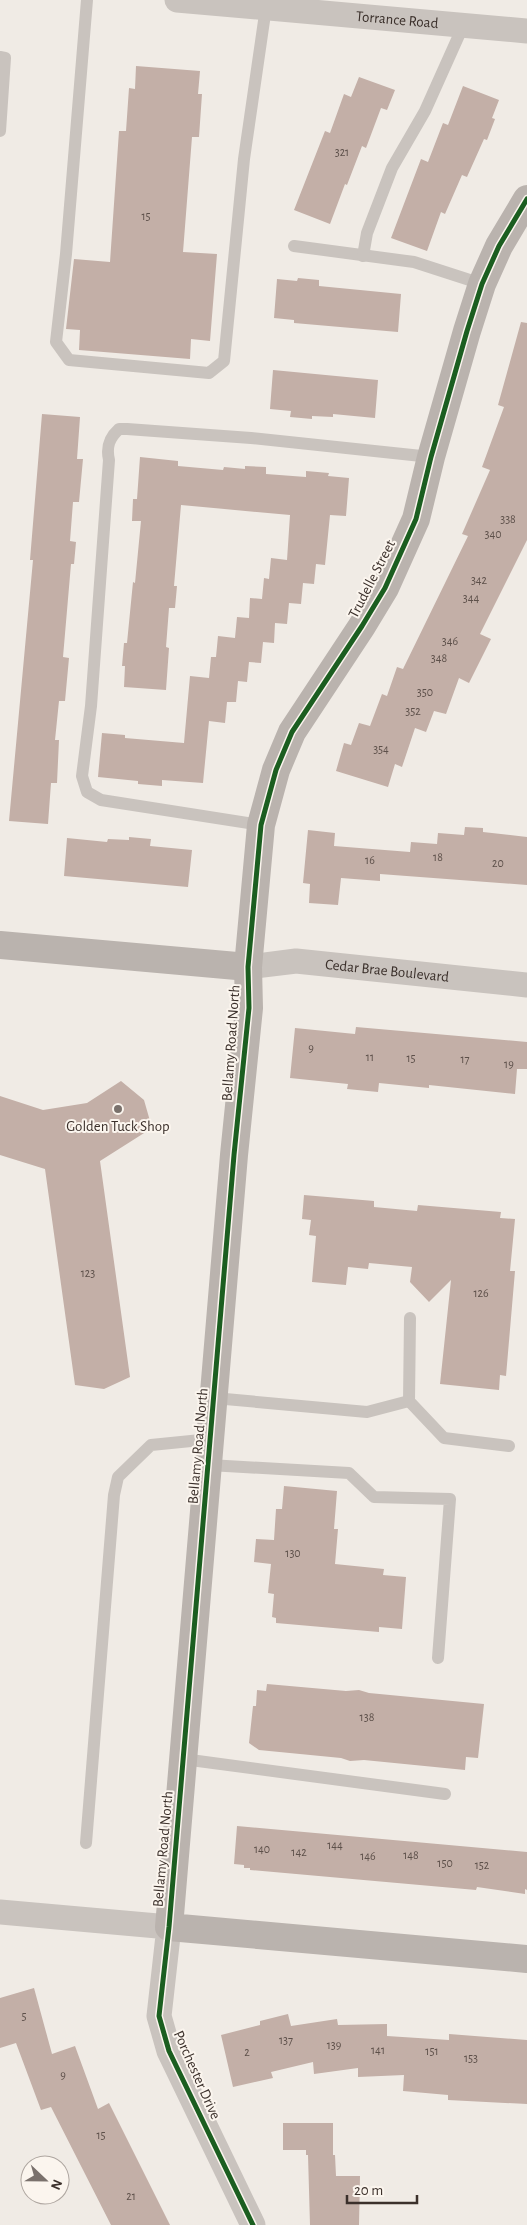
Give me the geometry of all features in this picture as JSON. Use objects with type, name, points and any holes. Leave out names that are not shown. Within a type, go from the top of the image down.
[{"type":"street","name":"Torrance Road","points":[[177,0],[207,1],[527,31]]},
{"type":"street","name":"Trudelle Street","points":[[248,967],[261,825],[276,770],[292,732],[385,588],[416,519],[431,457],[482,284],[499,246],[527,199]]},
{"type":"street","name":"Bellamy Road North","points":[[0,945],[248,967],[250,1008],[234,1155],[169,1927]]},
{"type":"street","name":"Cedar Brae Boulevard","points":[[248,967],[296,961],[527,985]]},
{"type":"street","name":"Bellamy Road North","points":[[0,1912],[527,1959]]},
{"type":"street","name":"Porchester Drive","points":[[169,1927],[159,2016],[169,2051],[253,2225]]},
{"type":"lane","points":[[86,0],[67,244],[56,342],[69,360],[209,373],[224,361],[244,159],[266,7]]},
{"type":"lane","points":[[363,256],[367,233],[392,168],[425,111],[464,24]]},
{"type":"lane","points":[[0,57],[5,58],[0,131]]},
{"type":"lane","points":[[294,246],[414,262],[482,284]]},
{"type":"lane","points":[[261,825],[101,800],[90,795],[85,788],[82,776],[91,706],[109,460],[108,448],[111,438],[119,429],[127,429],[261,439],[431,457]]},
{"type":"lane","points":[[410,1318],[409,1402],[444,1438],[510,1446]]},
{"type":"lane","points":[[214,1398],[367,1412],[409,1402]]},
{"type":"lane","points":[[86,1843],[114,1495],[118,1476],[151,1445],[349,1473],[374,1497],[450,1499],[438,1658]]},
{"type":"lane","points":[[183,1759],[445,1794]]},
{"type":"building","points":[[136,66],[200,71],[198,94],[202,94],[199,137],[192,137],[183,252],[217,254],[210,341],[191,339],[190,359],[79,350],[80,330],[66,329],[74,259],[110,262],[119,131],[126,131],[129,88],[135,89]]},
{"type":"building","points":[[359,77],[395,90],[387,110],[381,108],[366,148],[362,146],[330,224],[294,210],[325,131],[330,133],[344,94],[351,97]]},
{"type":"building","points":[[463,86],[499,100],[492,118],[495,119],[487,140],[484,139],[467,177],[462,175],[445,214],[441,212],[427,251],[391,238],[421,159],[428,162],[443,123],[448,125]]},
{"type":"building","points":[[298,278],[319,280],[319,286],[401,294],[398,332],[294,323],[294,320],[274,318],[277,279],[297,281]]},
{"type":"building","points":[[521,322],[527,323],[527,540],[480,634],[491,639],[469,683],[459,678],[446,714],[434,711],[426,732],[415,728],[402,767],[395,764],[388,787],[336,771],[344,743],[351,745],[359,723],[370,726],[382,694],[387,696],[397,667],[403,669],[468,536],[462,534],[490,470],[482,467],[504,407],[498,405]]},
{"type":"building","points":[[273,370],[378,380],[375,418],[333,414],[333,417],[312,416],[312,419],[290,417],[291,411],[270,409]]},
{"type":"building","points":[[42,414],[80,417],[77,459],[83,459],[79,502],[73,502],[70,541],[76,542],[74,564],[71,564],[63,657],[69,658],[65,701],[59,701],[55,740],[59,740],[57,783],[51,783],[48,824],[9,821],[33,560],[30,560]]},
{"type":"building","points":[[140,457],[178,461],[178,466],[223,470],[224,467],[245,469],[245,466],[266,467],[266,474],[306,477],[306,471],[329,473],[328,476],[349,478],[346,516],[330,515],[325,565],[316,564],[314,584],[303,583],[301,604],[289,603],[287,624],[275,623],[274,643],[263,642],[261,663],[249,662],[247,682],[238,681],[236,702],[227,702],[225,723],[209,721],[203,783],[162,780],[162,786],[138,784],[138,781],[98,777],[102,733],[125,735],[125,738],[184,743],[190,676],[209,678],[211,657],[216,657],[218,636],[235,638],[237,617],[249,618],[250,598],[262,599],[264,578],[269,579],[271,558],[287,560],[290,515],[181,505],[174,586],[177,586],[175,608],[169,608],[166,647],[169,648],[166,690],[124,687],[125,666],[122,666],[124,643],[127,643],[141,521],[132,521],[133,499],[137,499]]},
{"type":"building","points":[[465,827],[483,828],[483,832],[527,837],[527,885],[380,874],[380,881],[341,878],[338,905],[309,903],[310,884],[303,883],[308,830],[335,833],[334,846],[410,852],[411,842],[437,844],[438,833],[464,835]]},
{"type":"building","points":[[129,837],[151,839],[150,846],[192,850],[188,887],[64,876],[67,838],[107,842],[108,839],[129,840]]},
{"type":"building","points":[[356,1027],[527,1042],[527,1069],[517,1069],[515,1094],[429,1085],[429,1088],[379,1083],[378,1092],[347,1089],[348,1084],[290,1078],[295,1028],[355,1034]]},
{"type":"building","points":[[121,1081],[144,1100],[152,1128],[100,1161],[130,1377],[104,1389],[75,1385],[45,1169],[0,1155],[0,1096],[43,1110],[87,1103]]},
{"type":"building","points":[[304,1195],[374,1201],[374,1207],[417,1211],[418,1205],[501,1212],[500,1218],[515,1219],[510,1271],[515,1271],[506,1376],[500,1375],[499,1390],[440,1384],[451,1280],[429,1302],[410,1282],[412,1267],[369,1263],[368,1269],[348,1267],[346,1285],[312,1282],[316,1236],[309,1235],[311,1220],[302,1219]]},
{"type":"building","points":[[284,1486],[337,1491],[334,1529],[338,1529],[335,1564],[384,1569],[383,1575],[406,1577],[402,1629],[379,1627],[379,1632],[276,1623],[276,1618],[272,1617],[274,1594],[268,1593],[271,1564],[254,1562],[256,1539],[274,1540],[276,1509],[282,1509]]},
{"type":"building","points":[[267,1684],[346,1691],[359,1690],[369,1693],[484,1704],[478,1758],[466,1757],[465,1770],[364,1760],[350,1761],[341,1758],[259,1750],[249,1743],[253,1706],[256,1706],[257,1690],[266,1691]]},
{"type":"building","points":[[237,1826],[527,1852],[527,1890],[525,1889],[525,1894],[477,1887],[476,1890],[250,1870],[250,1868],[244,1868],[244,1865],[234,1864]]},
{"type":"building","points":[[34,1988],[52,2054],[75,2046],[98,2109],[109,2103],[170,2225],[111,2225],[51,2107],[41,2110],[16,2043],[0,2048],[0,1998]]},
{"type":"building","points":[[288,2014],[291,2026],[337,2019],[338,2025],[387,2024],[387,2036],[449,2040],[449,2034],[527,2040],[527,2104],[448,2100],[448,2095],[403,2091],[404,2075],[358,2077],[358,2068],[314,2074],[313,2062],[271,2072],[273,2078],[233,2087],[221,2035],[260,2025],[260,2021]]},
{"type":"building","points":[[283,2123],[333,2123],[333,2155],[335,2155],[336,2176],[360,2176],[359,2225],[310,2225],[308,2155],[306,2155],[306,2150],[283,2150]]},
{"type":"cycle path","points":[[253,2225],[169,2051],[159,2016],[169,1927],[234,1155],[249,1008],[248,967],[261,825],[276,770],[292,732],[385,588],[416,519],[431,457],[482,284],[499,246],[527,199]]},
{"type":"place","name":"Golden Tuck Shop","points":[[118,1109]]}]
